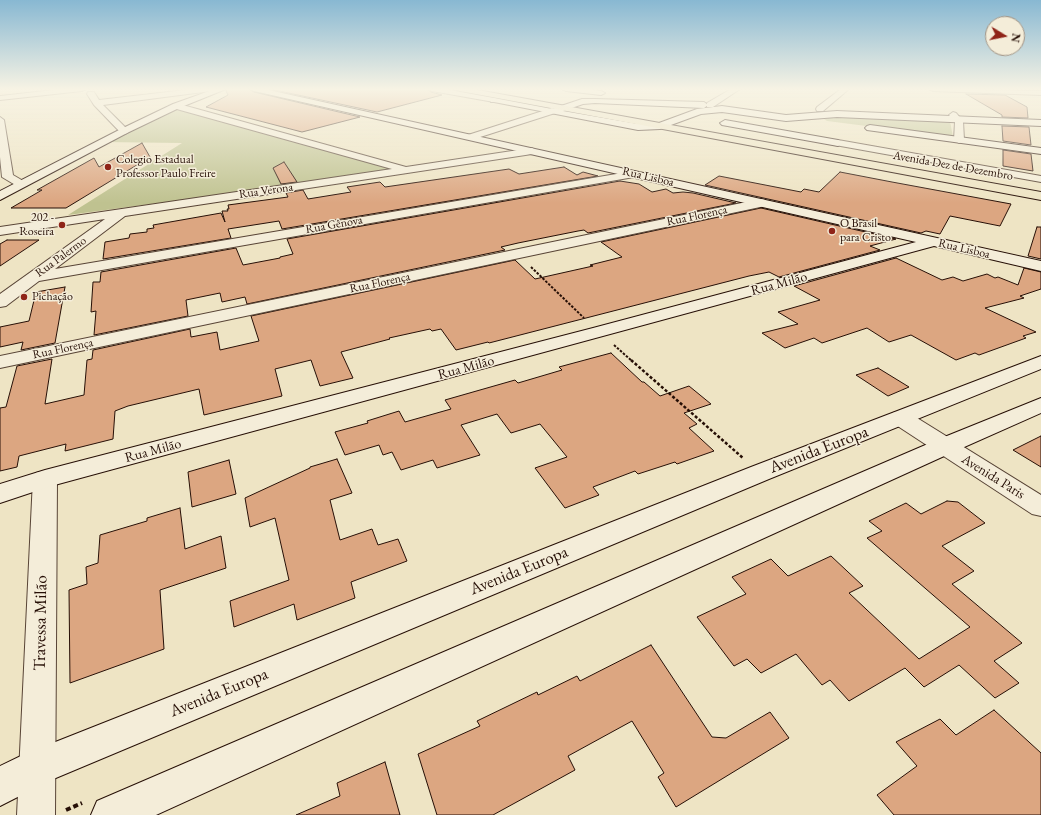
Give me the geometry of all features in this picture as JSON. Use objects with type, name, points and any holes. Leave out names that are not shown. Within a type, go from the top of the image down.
[{"type":"highway","name":"Avenida Dez de Dezembro","points":[[666,127],[1041,196]]},
{"type":"highway","name":"Avenida Dez de Dezembro","points":[[722,127],[861,156],[1041,187]]},
{"type":"highway","points":[[838,143],[861,156]]},
{"type":"main road","points":[[0,196],[43,172],[132,127]]},
{"type":"main road","name":"Rua Lisboa","points":[[426,127],[1041,266]]},
{"type":"main road","points":[[747,127],[838,143]]},
{"type":"main road","points":[[860,127],[1041,150]]},
{"type":"main road","name":"Rua Milão","points":[[0,494],[45,479],[933,242]]},
{"type":"main road","name":"Avenida Europa","points":[[0,787],[38,767],[760,473],[1041,362]]},
{"type":"main road","points":[[111,815],[945,446],[1041,406]]},
{"type":"street","points":[[0,127],[4,178]]},
{"type":"street","points":[[120,127],[124,131]]},
{"type":"street","points":[[252,127],[408,170]]},
{"type":"street","points":[[471,137],[502,127]]},
{"type":"street","points":[[958,127],[960,140]]},
{"type":"street","points":[[838,143],[1041,179]]},
{"type":"street","name":"Rua Verona","points":[[0,231],[532,151]]},
{"type":"street","points":[[4,178],[43,172]]},
{"type":"street","name":"Rua Gênova","points":[[33,277],[634,174]]},
{"type":"street","points":[[4,178],[21,184]]},
{"type":"street","name":"Rua Florença","points":[[0,362],[518,255],[761,203]]},
{"type":"street","name":"Rua Palermo","points":[[0,302],[123,212]]},
{"type":"street","name":"Avenida Paris","points":[[901,418],[1041,507]]},
{"type":"street","name":"Travessa Milão","points":[[36,815],[45,479]]},
{"type":"path","points":[[518,255],[600,332],[760,473]]},
{"type":"green space","points":[[133,127],[252,127],[408,170],[68,215],[182,143],[102,142]]},
{"type":"green space","points":[[875,127],[951,127],[953,137]]},
{"type":"building","points":[[283,127],[321,127],[302,132]]},
{"type":"building","points":[[1002,127],[1029,127],[1031,145],[1003,141]]},
{"type":"building","points":[[142,143],[150,157],[66,208],[11,208],[42,190],[37,190],[94,158],[99,167]]},
{"type":"building","points":[[1003,150],[1031,154],[1033,171],[1003,166]]},
{"type":"building","points":[[284,162],[297,182],[281,184],[273,168]]},
{"type":"building","points":[[564,167],[577,175],[583,172],[598,176],[282,229],[279,221],[228,229],[231,238],[103,259],[105,242],[129,238],[130,234],[147,232],[147,229],[154,228],[153,225],[221,213],[225,222],[222,211],[228,211],[228,205],[288,197],[286,193],[303,190],[308,199],[351,192],[347,187],[380,182],[385,187],[509,169],[519,174]]},
{"type":"building","points":[[840,172],[1011,204],[1000,226],[950,216],[940,234],[926,231],[921,233],[705,185],[719,176],[801,192],[804,189],[819,192]]},
{"type":"building","points":[[620,181],[639,184],[652,192],[666,189],[673,193],[693,193],[736,203],[588,233],[584,230],[518,243],[501,247],[505,250],[247,304],[245,297],[222,302],[220,293],[186,300],[188,316],[94,335],[96,311],[91,312],[93,282],[100,282],[101,272],[236,248],[243,265],[293,254],[287,239]]},
{"type":"building","points":[[761,208],[896,239],[870,246],[880,250],[779,277],[769,272],[749,276],[489,343],[456,350],[441,329],[432,331],[430,329],[389,338],[390,339],[341,352],[353,378],[320,386],[311,360],[275,369],[282,396],[204,415],[199,389],[128,406],[115,411],[113,439],[65,451],[66,444],[19,456],[17,467],[0,471],[0,408],[6,407],[17,366],[52,359],[45,404],[84,395],[87,360],[92,359],[93,350],[190,329],[191,337],[217,332],[220,350],[259,341],[251,316],[515,260],[535,279],[593,266],[590,265],[622,257],[601,242]]},
{"type":"building","points":[[1037,227],[1041,227],[1041,259],[1028,256]]},
{"type":"building","points":[[7,240],[39,240],[0,266],[0,244]]},
{"type":"building","points":[[896,258],[942,280],[953,277],[963,281],[987,274],[1018,285],[1024,268],[1041,272],[1041,289],[1020,296],[1024,298],[985,308],[1036,332],[1023,336],[1026,338],[979,355],[975,353],[956,360],[911,335],[889,342],[867,328],[822,343],[814,338],[785,348],[762,333],[798,324],[778,312],[820,300],[794,286]]},
{"type":"building","points":[[65,287],[55,343],[21,350],[23,342],[0,347],[0,327],[29,321],[36,292]]},
{"type":"building","points":[[611,353],[642,382],[644,382],[660,396],[689,386],[711,404],[684,413],[697,424],[689,428],[714,451],[677,464],[675,462],[638,474],[635,471],[593,487],[599,495],[565,508],[535,468],[567,457],[540,424],[511,433],[497,414],[461,425],[480,455],[437,468],[433,460],[401,470],[392,452],[383,455],[379,445],[345,455],[335,432],[368,423],[367,421],[399,411],[405,422],[451,409],[445,400],[515,380],[518,383],[562,370],[559,367]]},
{"type":"building","points":[[878,368],[909,387],[888,396],[856,375]]},
{"type":"building","points":[[1041,436],[1041,467],[1013,450]]},
{"type":"building","points":[[337,459],[352,493],[330,500],[340,540],[372,529],[378,545],[398,539],[407,561],[351,582],[355,598],[297,620],[294,604],[234,627],[230,601],[289,580],[275,518],[250,527],[245,498],[310,467]]},
{"type":"building","points":[[229,460],[236,494],[192,507],[188,472]]},
{"type":"building","points":[[947,501],[958,502],[985,523],[942,546],[974,571],[952,584],[1022,643],[994,661],[1019,683],[995,698],[959,665],[924,687],[905,668],[849,701],[830,680],[822,685],[796,654],[761,673],[747,659],[734,666],[697,617],[746,594],[732,577],[771,559],[788,576],[831,556],[863,586],[849,593],[919,659],[970,627],[867,538],[882,531],[869,521],[906,503],[921,514]]},
{"type":"building","points":[[180,508],[185,549],[221,536],[226,568],[160,590],[164,649],[70,683],[69,590],[87,584],[86,567],[98,563],[100,535],[147,521],[147,518]]},
{"type":"building","points":[[651,645],[712,737],[726,738],[770,712],[789,738],[676,807],[658,777],[664,773],[632,721],[568,756],[575,770],[493,815],[437,815],[418,754],[480,726],[477,721],[537,692],[538,695],[577,676],[580,681]]},
{"type":"building","points":[[994,710],[1041,753],[1041,815],[894,815],[877,795],[917,766],[896,742],[940,719],[956,735]]},
{"type":"building","points":[[385,762],[400,815],[296,815],[340,796],[337,783]]},
{"type":"place","name":"Colegio Estadual Professor Paulo Freire","points":[[108,167]]},
{"type":"place","name":"202 - Roseira","points":[[62,225]]},
{"type":"place","name":"O Brasil para Cristo","points":[[832,231]]},
{"type":"place","name":"Pichação","points":[[24,297]]}]
